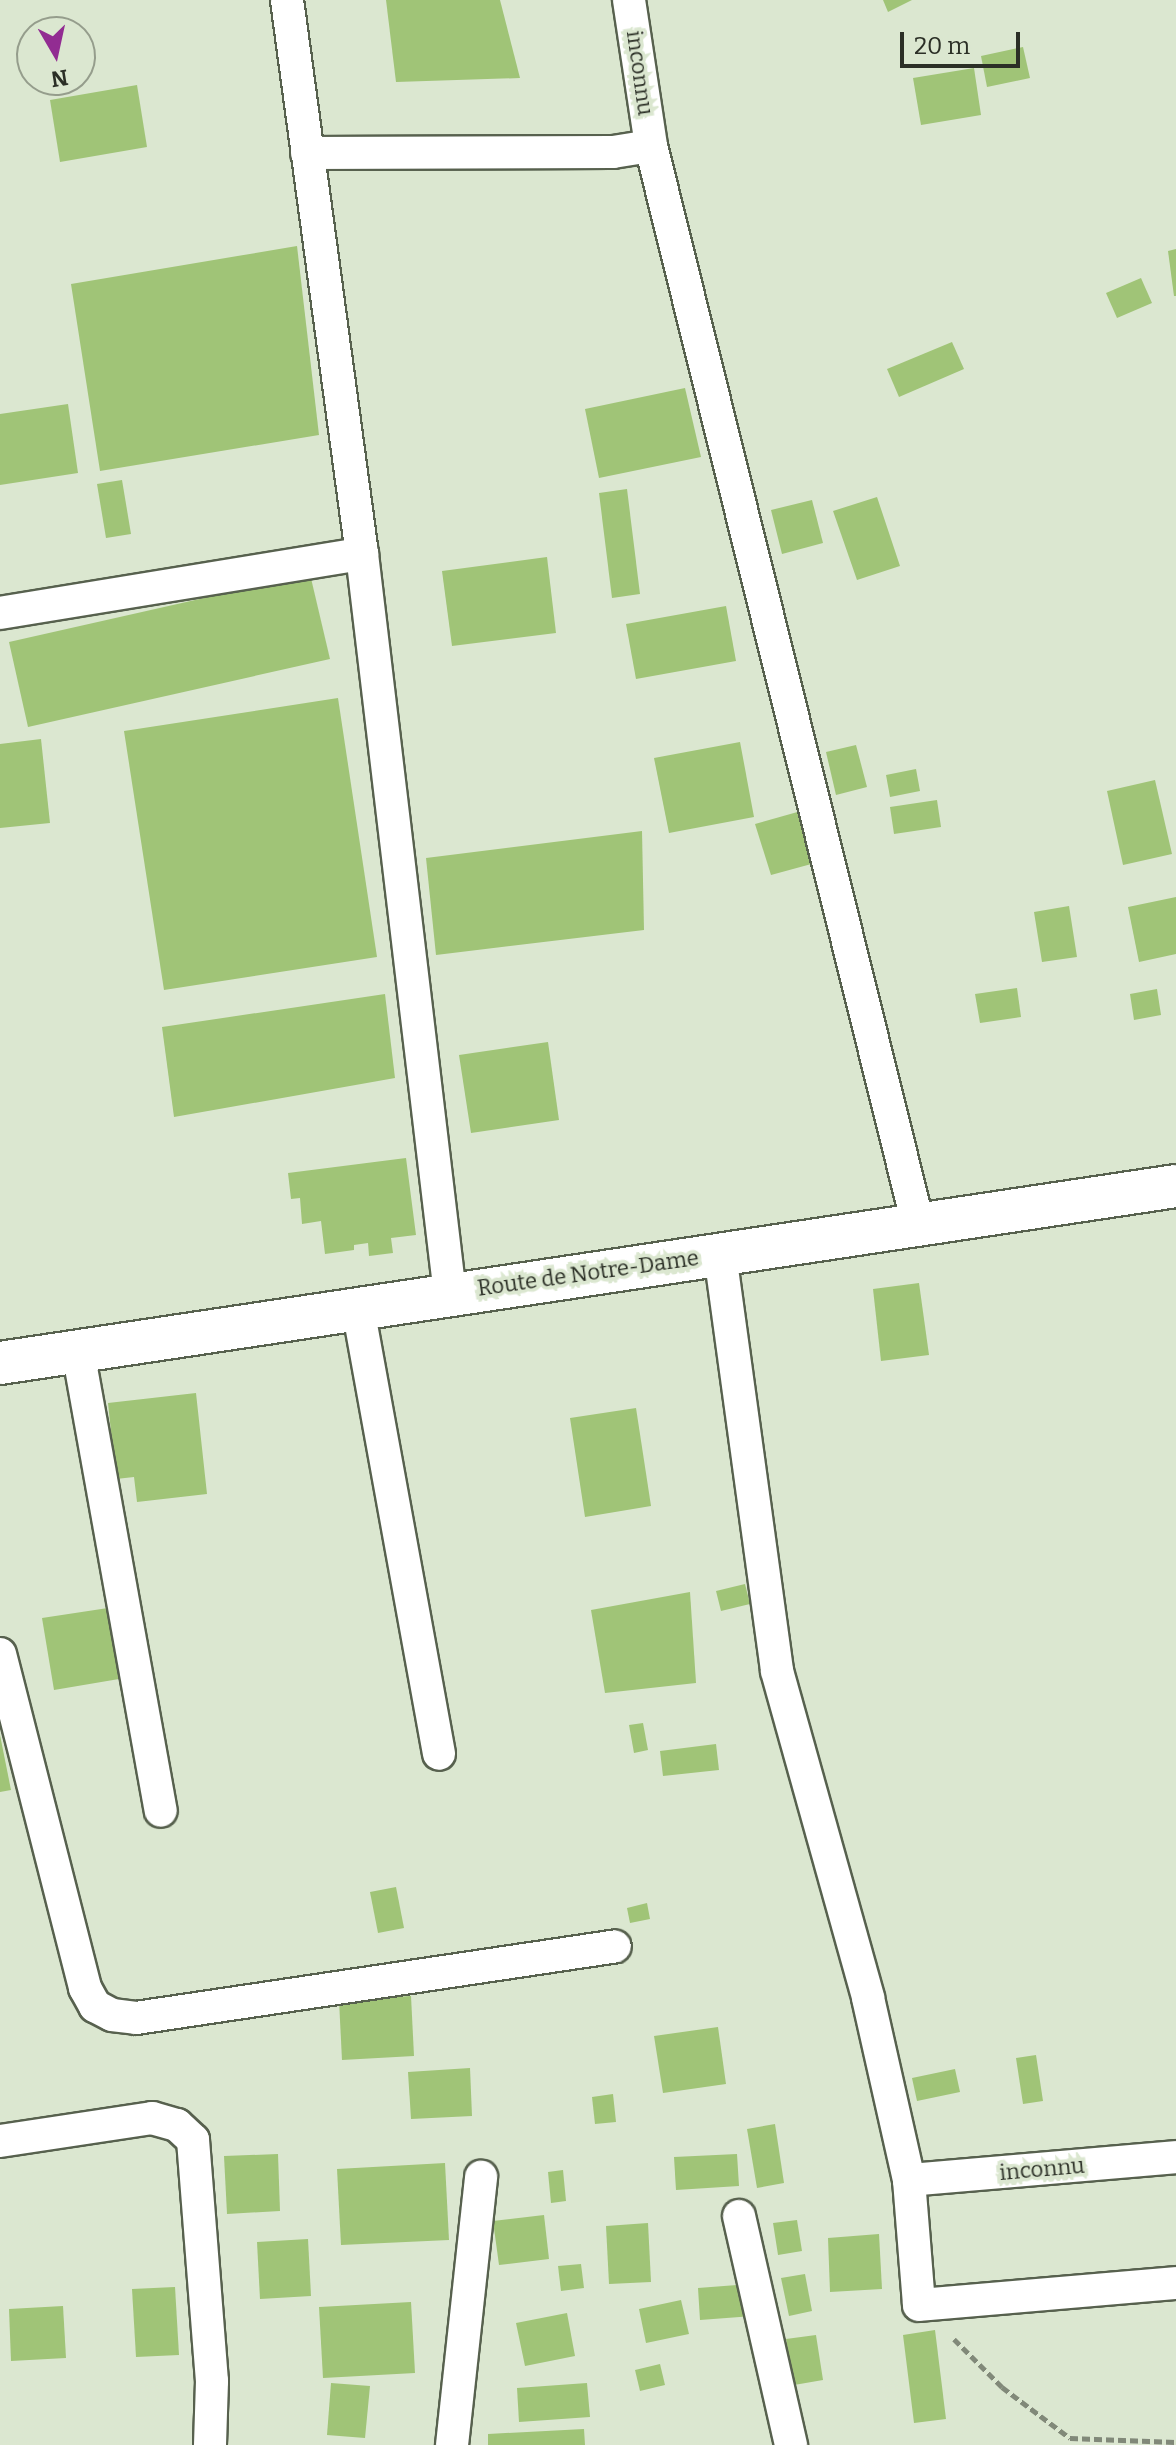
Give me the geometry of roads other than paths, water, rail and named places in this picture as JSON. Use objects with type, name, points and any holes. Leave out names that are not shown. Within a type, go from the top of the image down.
[{"type":"street","points":[[287,0],[362,554],[450,1294]]},
{"type":"street","name":"inconnu","points":[[629,0],[651,146],[918,1224]]},
{"type":"street","points":[[307,153],[613,152],[651,146]]},
{"type":"street","points":[[0,613],[362,554]]},
{"type":"street","name":"Route de Notre-Dame","points":[[0,1363],[1176,1186]]},
{"type":"street","points":[[720,1254],[777,1671],[868,1998],[909,2180],[919,2305],[1176,2283]]},
{"type":"street","points":[[358,1308],[439,1754]]},
{"type":"street","points":[[78,1351],[161,1811]]},
{"type":"street","points":[[0,1654],[85,1988],[95,2006],[112,2015],[136,2018],[615,1946]]},
{"type":"street","points":[[0,2141],[152,2118],[177,2125],[193,2140],[212,2381],[210,2445]]},
{"type":"street","name":"inconnu","points":[[909,2180],[1176,2157]]},
{"type":"street","points":[[452,2445],[481,2177]]},
{"type":"street","points":[[739,2216],[791,2445]]}]
